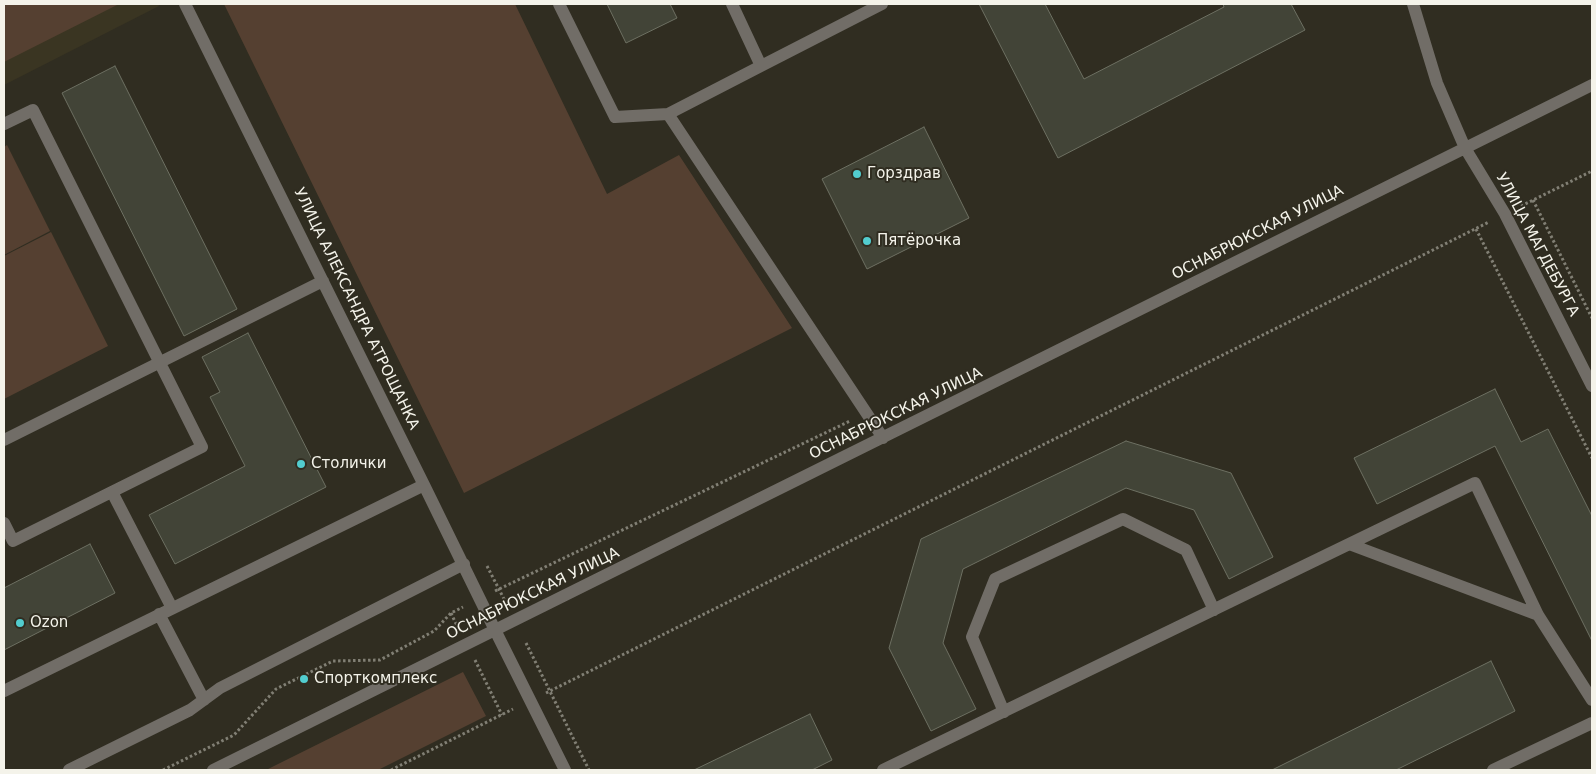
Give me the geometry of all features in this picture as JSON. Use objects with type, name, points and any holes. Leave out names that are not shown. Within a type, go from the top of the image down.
[{"type":"street","name":"УЛИЦА АЛЕКСАНДРА АТРОЩАНКА","points":[[185,4],[566,770]]},
{"type":"street","points":[[559,4],[615,116],[668,114],[882,4]]},
{"type":"street","points":[[732,4],[761,66]]},
{"type":"street","name":"УЛИЦА МАГДЕБУРГА","points":[[1412,4],[1437,82],[1465,148],[1505,214],[1592,386]]},
{"type":"street","name":"ОСНАБРЮКСКАЯ УЛИЦА","points":[[213,770],[1592,85]]},
{"type":"street","points":[[4,124],[33,110],[202,447],[13,541],[4,523]]},
{"type":"street","points":[[668,114],[883,438]]},
{"type":"street","points":[[4,440],[323,281]]},
{"type":"street","points":[[888,769],[1474,483],[1538,615],[1592,700]]},
{"type":"street","points":[[4,691],[424,485]]},
{"type":"street","points":[[112,492],[172,608]]},
{"type":"street","points":[[1004,712],[972,637],[995,579],[1123,519],[1186,550],[1214,610]]},
{"type":"street","points":[[1348,544],[1538,615]]},
{"type":"street","points":[[69,770],[190,710],[220,688],[464,564]]},
{"type":"street","points":[[159,614],[204,700]]},
{"type":"street","points":[[1493,770],[1592,723]]},
{"type":"path","points":[[391,770],[1592,171]]},
{"type":"path","points":[[1533,200],[1592,318]]},
{"type":"path","points":[[1476,229],[1592,458]]},
{"type":"path","points":[[163,770],[234,735],[276,690],[333,661],[380,660],[434,631],[451,613],[480,598],[867,413]]},
{"type":"path","points":[[451,613],[502,715]]},
{"type":"path","points":[[526,643],[589,770]]},
{"type":"shaded area","points":[[4,4],[158,4],[159,6],[4,85]]},
{"type":"shaded area","points":[[4,4],[119,4],[4,62]]},
{"type":"shaded area","points":[[224,4],[515,4],[607,194],[679,155],[792,328],[464,493]]},
{"type":"shaded area","points":[[7,145],[50,231],[4,255],[4,147]]},
{"type":"shaded area","points":[[51,232],[108,346],[4,399],[4,256]]},
{"type":"shaded area","points":[[463,672],[486,716],[378,770],[266,770]]},
{"type":"building","points":[[607,4],[670,4],[677,18],[626,43]]},
{"type":"building","points":[[979,4],[1045,4],[1084,79],[1224,7],[1223,4],[1291,4],[1305,30],[1058,158]]},
{"type":"building","points":[[115,66],[237,309],[184,336],[62,93]]},
{"type":"building","points":[[924,127],[969,218],[867,269],[822,179]]},
{"type":"building","points":[[248,333],[326,487],[175,564],[149,515],[245,466],[210,397],[220,392],[202,357]]},
{"type":"building","points":[[1495,389],[1521,442],[1548,429],[1592,516],[1592,641],[1495,446],[1377,504],[1354,458]]},
{"type":"building","points":[[1126,441],[1231,473],[1273,557],[1229,579],[1194,510],[1126,488],[963,569],[943,643],[976,709],[931,731],[889,648],[921,539]]},
{"type":"building","points":[[90,544],[115,593],[4,650],[4,588]]},
{"type":"building","points":[[1491,661],[1515,711],[1479,729],[1396,770],[1272,770]]},
{"type":"building","points":[[810,714],[832,760],[812,770],[694,770]]},
{"type":"place","name":"Горздрав","points":[[857,174]]},
{"type":"place","name":"Пятёрочка","points":[[867,241]]},
{"type":"place","name":"Столички","points":[[301,464]]},
{"type":"place","name":"Ozon","points":[[20,623]]},
{"type":"place","name":"Спорткомплекс","points":[[304,679]]}]
